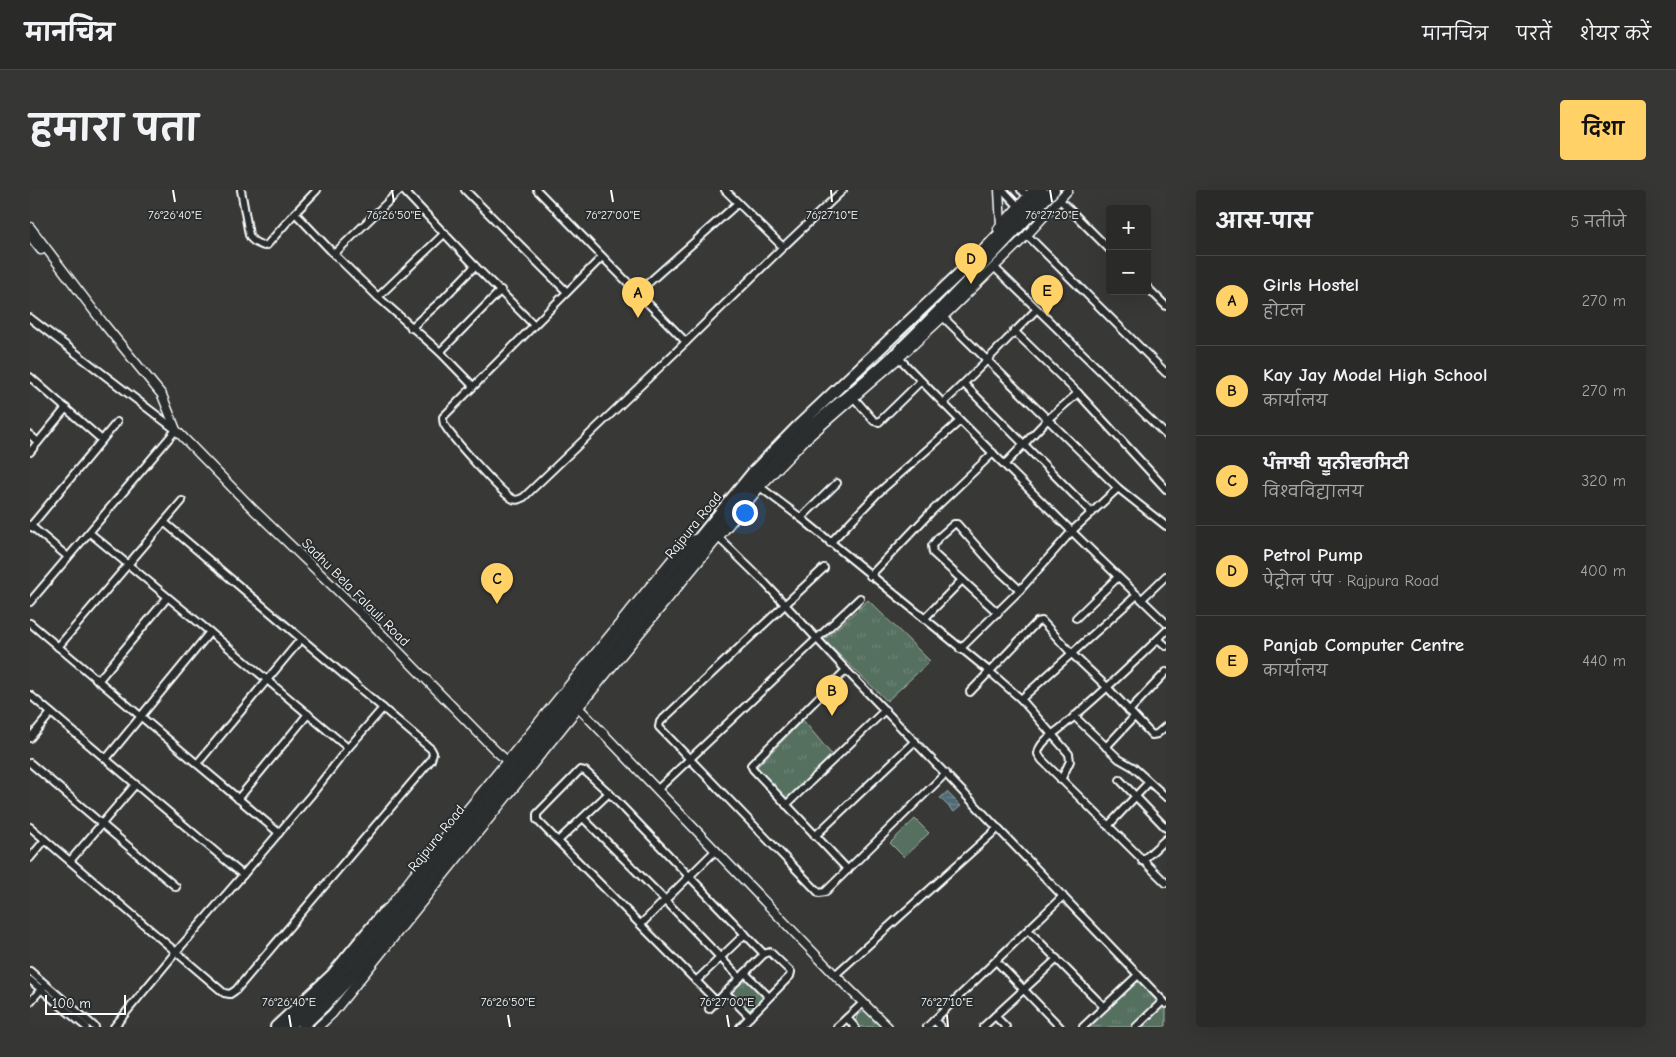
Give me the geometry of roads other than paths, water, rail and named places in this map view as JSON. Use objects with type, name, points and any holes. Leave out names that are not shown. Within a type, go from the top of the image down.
[{"type":"main road","name":"Rajpura Road","points":[[574,703],[701,536],[754,471],[982,253],[1042,190]]},
{"type":"main road","name":"Rajpura Road","points":[[392,909],[513,766],[554,728],[762,475],[894,355],[1027,219],[1056,195]]},
{"type":"main road","points":[[302,1027],[324,1007],[513,766]]},
{"type":"main road","points":[[288,1027],[361,960],[392,909]]},
{"type":"main road","points":[[276,1027],[332,974],[392,909]]},
{"type":"street","points":[[242,190],[249,235],[251,239],[264,246],[317,190]]},
{"type":"street","points":[[334,254],[402,190],[534,325]]},
{"type":"street","points":[[465,190],[566,292]]},
{"type":"street","points":[[537,190],[686,342]]},
{"type":"street","points":[[725,190],[782,247]]},
{"type":"street","points":[[602,257],[444,414],[444,424],[458,443],[512,499],[520,500],[843,190]]},
{"type":"street","points":[[1001,190],[1019,207]]},
{"type":"street","points":[[1001,190],[1001,226]]},
{"type":"street","points":[[318,1027],[332,1014],[574,703],[810,431],[854,398],[943,317],[1027,235],[1034,222],[1045,211],[1056,195],[1068,190]]},
{"type":"street","points":[[776,448],[796,422],[944,284],[1019,207],[1028,193]]},
{"type":"street","points":[[1056,195],[1106,246]]},
{"type":"street","points":[[637,293],[738,203]]},
{"type":"street","points":[[295,213],[378,297],[440,352],[473,386]]},
{"type":"street","points":[[30,227],[158,398],[165,404],[176,430]]},
{"type":"street","points":[[378,297],[445,233]]},
{"type":"street","points":[[1027,235],[1166,373]]},
{"type":"street","points":[[30,236],[131,361]]},
{"type":"street","points":[[411,328],[475,266]]},
{"type":"street","points":[[994,267],[1166,435]]},
{"type":"street","points":[[440,352],[500,290]]},
{"type":"street","points":[[1151,291],[1166,306]]},
{"type":"street","points":[[943,402],[964,384],[1037,308]]},
{"type":"street","points":[[943,317],[1118,488],[1166,526]]},
{"type":"street","points":[[30,318],[176,430]]},
{"type":"street","points":[[1014,331],[1078,393],[1166,489]]},
{"type":"street","points":[[899,358],[960,421],[1166,623]]},
{"type":"street","points":[[30,377],[102,440]]},
{"type":"street","points":[[854,398],[874,421],[879,422],[921,381]]},
{"type":"street","points":[[964,384],[1092,513]]},
{"type":"street","points":[[1005,464],[1048,419],[1078,393]]},
{"type":"street","points":[[30,452],[66,408]]},
{"type":"street","points":[[830,543],[878,493],[960,421]]},
{"type":"street","points":[[68,557],[30,526],[117,422]]},
{"type":"street","points":[[30,602],[176,430]]},
{"type":"street","name":"Sadhu Bela Falauli Road","points":[[176,430],[248,504],[368,620],[513,766]]},
{"type":"street","points":[[30,435],[38,442]]},
{"type":"street","points":[[870,576],[930,513],[993,453]]},
{"type":"street","points":[[801,518],[837,483]]},
{"type":"street","points":[[760,487],[801,518],[1021,699],[1070,757],[1062,780]]},
{"type":"street","points":[[960,649],[1020,590],[1072,531],[1118,488]]},
{"type":"street","points":[[58,646],[182,501]]},
{"type":"street","points":[[30,827],[176,952],[224,992],[230,994],[236,990],[268,953],[432,758],[433,753],[431,749],[164,522]]},
{"type":"street","points":[[998,613],[933,553],[932,549],[938,538],[954,524],[957,524],[994,566],[1020,590]]},
{"type":"street","points":[[90,532],[348,748]]},
{"type":"street","points":[[513,766],[682,548],[690,541],[701,536]]},
{"type":"street","points":[[718,537],[786,605],[1165,1002],[1136,1027]]},
{"type":"street","points":[[824,568],[659,724],[660,728],[820,893],[825,892],[946,774]]},
{"type":"street","points":[[1076,618],[1118,576]]},
{"type":"street","points":[[1021,699],[1166,576]]},
{"type":"street","points":[[924,619],[962,580]]},
{"type":"street","points":[[98,681],[167,598]]},
{"type":"street","points":[[658,789],[860,598]]},
{"type":"street","points":[[970,692],[988,671],[1040,621],[1046,623],[1072,654],[1154,736],[1166,726]]},
{"type":"street","points":[[30,623],[279,833]]},
{"type":"street","points":[[1166,631],[1108,688],[1052,735],[1041,746],[1038,754],[1142,861],[1166,883]]},
{"type":"street","points":[[106,760],[210,632]]},
{"type":"street","points":[[197,764],[301,639]]},
{"type":"street","points":[[1158,639],[1166,646]]},
{"type":"street","points":[[846,670],[752,763],[753,769],[848,870]]},
{"type":"street","points":[[1129,711],[1166,672]]},
{"type":"street","points":[[30,695],[243,875]]},
{"type":"street","points":[[574,703],[835,975],[888,1027]]},
{"type":"street","points":[[114,1027],[383,708]]},
{"type":"street","points":[[786,805],[885,710]]},
{"type":"street","points":[[30,738],[50,713]]},
{"type":"street","points":[[238,799],[308,714]]},
{"type":"street","points":[[1074,716],[1119,759],[1134,768],[1166,797]]},
{"type":"street","points":[[1106,747],[1134,717]]},
{"type":"street","points":[[815,836],[915,741]]},
{"type":"street","points":[[30,763],[176,887]]},
{"type":"street","points":[[716,1002],[539,822],[536,815],[578,771],[584,771],[609,793],[764,954]]},
{"type":"street","points":[[1120,780],[1166,828]]},
{"type":"street","points":[[1108,826],[1149,782]]},
{"type":"street","points":[[70,861],[135,784]]},
{"type":"street","points":[[558,841],[609,793]]},
{"type":"street","points":[[583,818],[721,957],[769,997]]},
{"type":"street","points":[[835,975],[998,828]]},
{"type":"street","points":[[1142,861],[1166,839]]},
{"type":"street","points":[[30,858],[46,840]]},
{"type":"street","points":[[641,924],[716,850]]},
{"type":"street","points":[[927,1027],[1063,896]]},
{"type":"street","points":[[1028,930],[1104,1007]]},
{"type":"street","points":[[696,981],[745,934]]},
{"type":"street","points":[[709,1009],[764,954],[770,952],[791,972],[790,976],[740,1027]]},
{"type":"street","points":[[984,1027],[1057,959]]},
{"type":"street","points":[[996,961],[1060,1027]]},
{"type":"street","points":[[30,972],[43,987],[86,1027]]},
{"type":"street","points":[[1084,1027],[1138,975]]},
{"type":"street","points":[[30,980],[43,987],[95,1027]]},
{"type":"street","points":[[30,1002],[43,987]]},
{"type":"street","points":[[725,992],[750,1017]]},
{"type":"street","points":[[837,1027],[863,1003]]},
{"type":"street","points":[[995,1016],[1006,1027]]},
{"type":"street","points":[[847,1018],[855,1027]]},
{"type":"street","points":[[934,1020],[942,1027]]},
{"type":"water","points":[[947,792],[961,806],[954,812],[940,798]]},
{"type":"place","name":"Petrol Pump","points":[[971,284]]},
{"type":"place","name":"Panjab Computer Centre","points":[[1047,316]]},
{"type":"place","name":"Girls Hostel","points":[[638,318]]},
{"type":"place","name":"ਪੰਜਾਬੀ ਯੂਨੀਵਰਸਿਟੀ","points":[[497,604]]},
{"type":"place","name":"Kay Jay Model High School","points":[[832,716]]}]
